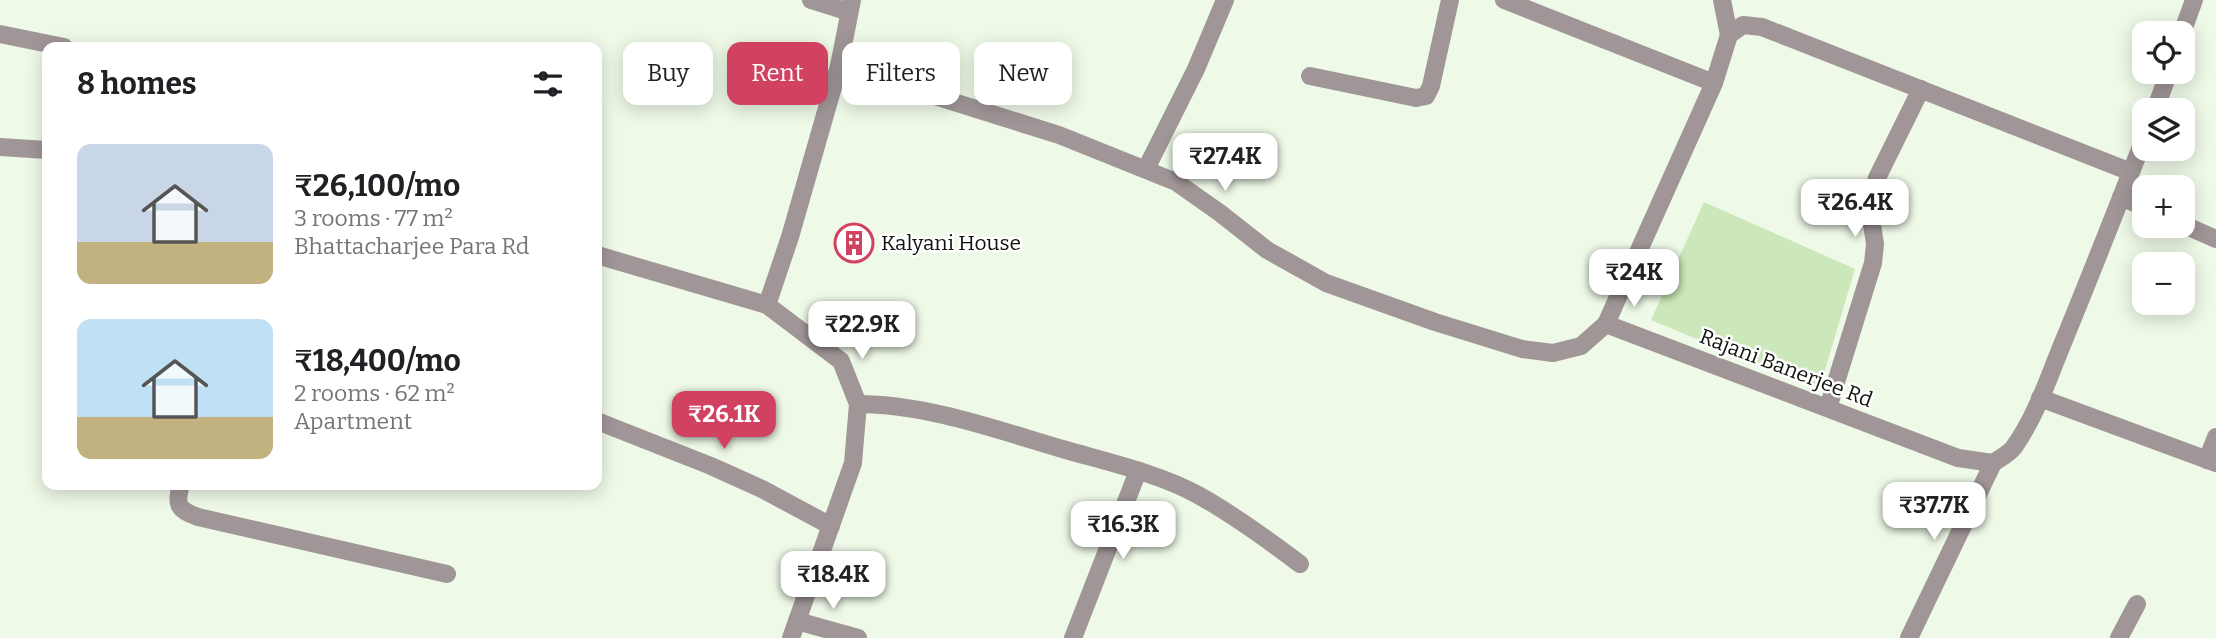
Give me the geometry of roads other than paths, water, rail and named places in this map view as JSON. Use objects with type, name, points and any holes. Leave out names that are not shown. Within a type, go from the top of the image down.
[{"type":"street","points":[[766,305],[790,237],[839,66],[851,6],[811,0]]},
{"type":"street","points":[[1146,169],[1196,69],[1225,0]]},
{"type":"street","points":[[1310,76],[1416,98],[1426,96],[1432,86],[1450,0]]},
{"type":"street","points":[[1504,0],[1714,83]]},
{"type":"street","points":[[839,66],[1059,135],[1176,181],[1266,250],[1326,283],[1435,322],[1522,349],[1553,354],[1581,346],[1606,324],[1714,83],[1729,35],[1722,0]]},
{"type":"street","points":[[2186,21],[2194,0]]},
{"type":"street","points":[[1729,35],[1744,25],[1762,27],[2131,172]]},
{"type":"street","points":[[0,34],[42,43]]},
{"type":"street","points":[[1828,408],[1873,263],[1875,244],[1870,211],[1871,197],[1877,178],[1921,89]]},
{"type":"street","points":[[0,147],[42,150]]},
{"type":"street","points":[[1909,638],[1993,463],[2012,450],[2031,420],[2135,161]]},
{"type":"street","points":[[2121,197],[2132,202]]},
{"type":"street","points":[[2195,230],[2216,239]]},
{"type":"street","points":[[602,256],[766,305],[841,361],[858,404],[853,463],[794,630],[858,638]]},
{"type":"street","name":"Rajani Banerjee Rd","points":[[1606,324],[1958,458],[1993,463]]},
{"type":"street","points":[[2040,398],[2212,461],[2216,436]]},
{"type":"street","points":[[858,404],[884,404],[922,411],[1138,471],[1196,494],[1248,525],[1300,564]]},
{"type":"street","points":[[602,423],[711,466],[762,489],[831,526]]},
{"type":"street","points":[[1073,638],[1138,471]]},
{"type":"street","points":[[179,490],[178,505],[186,513],[198,517],[447,574]]},
{"type":"street","points":[[2119,638],[2137,604]]},
{"type":"place","name":"Kalyani House","points":[[854,243]]}]
